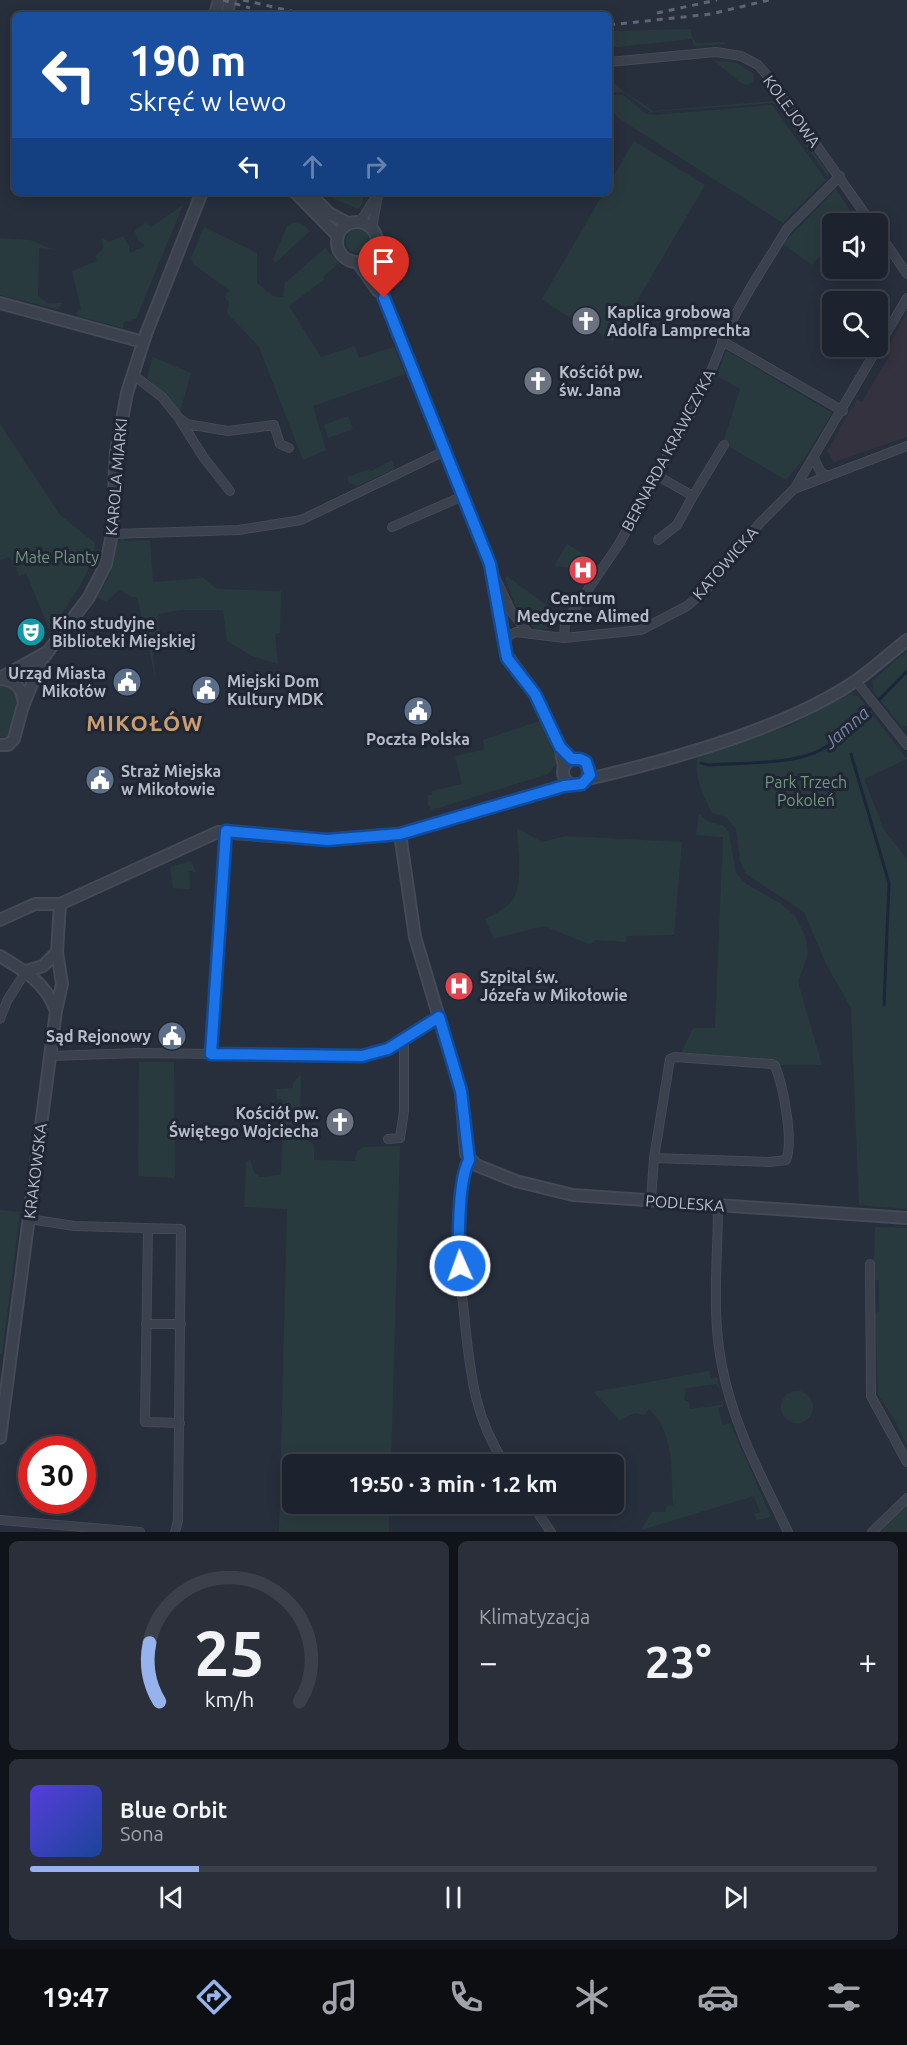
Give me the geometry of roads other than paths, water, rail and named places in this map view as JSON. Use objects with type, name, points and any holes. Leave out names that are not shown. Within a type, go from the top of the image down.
[{"type":"street","name":"KOLEJOWA","points":[[612,62],[716,52],[741,56],[758,65],[865,213]]},
{"type":"street","name":"BERNARDA KRAWCZYKA","points":[[564,638],[563,627],[602,572],[703,391],[722,341],[751,287],[787,230],[840,176]]},
{"type":"street","name":"KAROLA MIARKI","points":[[0,745],[8,744],[14,739],[24,704],[41,661],[100,579],[111,534],[116,451],[132,374],[200,195]]},
{"type":"street","points":[[298,195],[338,237],[338,249],[341,255],[358,263],[384,298]]},
{"type":"street","points":[[311,195],[329,213],[372,229]]},
{"type":"street","points":[[338,237],[354,223],[378,195]]},
{"type":"street","points":[[358,263],[372,255],[377,244],[372,229],[379,195]]},
{"type":"street","points":[[888,246],[907,274]]},
{"type":"street","points":[[372,255],[384,298],[492,573],[500,610],[504,647],[510,663],[535,694],[560,747],[565,779],[571,784]]},
{"type":"street","points":[[794,489],[843,411],[907,298]]},
{"type":"street","points":[[0,303],[143,342]]},
{"type":"street","points":[[722,341],[843,411]]},
{"type":"street","points":[[132,374],[162,397],[179,418],[204,458],[230,490]]},
{"type":"street","points":[[179,418],[187,424],[228,431],[274,425],[280,444],[290,448]]},
{"type":"street","points":[[658,540],[677,525],[724,445]]},
{"type":"street","name":"KATOWICKA","points":[[529,634],[564,638],[641,630],[687,606],[704,592],[760,523],[794,489],[907,446]]},
{"type":"street","points":[[111,534],[239,530],[301,520],[445,451]]},
{"type":"street","points":[[814,458],[820,471],[827,476]]},
{"type":"street","points":[[807,469],[816,480]]},
{"type":"street","points":[[656,475],[693,496]]},
{"type":"street","points":[[392,527],[462,496]]},
{"type":"street","points":[[492,573],[502,587],[511,611],[529,634]]},
{"type":"street","points":[[504,647],[512,633],[529,634]]},
{"type":"street","points":[[0,920],[35,904],[60,904],[145,867],[193,841],[226,831],[327,840],[400,834],[571,784],[582,784],[588,779],[747,733],[811,706],[856,681],[907,640]]},
{"type":"street","name":"KAROLA MIARKI","points":[[0,678],[39,658],[50,649]]},
{"type":"street","points":[[0,678],[12,681],[18,686],[24,704]]},
{"type":"street","points":[[856,681],[877,709],[904,734],[907,745]]},
{"type":"street","points":[[560,747],[572,759],[580,759],[588,765],[614,772]]},
{"type":"street","points":[[550,790],[572,759]]},
{"type":"street","points":[[588,765],[588,779]]},
{"type":"street","points":[[211,1054],[226,831]]},
{"type":"street","points":[[400,834],[415,937],[461,1091],[469,1160],[465,1167],[458,1246],[469,1357],[474,1397],[490,1441],[498,1454]]},
{"type":"street","name":"KRAKOWSKA","points":[[0,1438],[56,1011],[62,984],[57,952],[60,904]]},
{"type":"street","points":[[0,1019],[7,1000],[26,971],[43,966],[57,952]]},
{"type":"street","points":[[0,956],[26,971],[47,990],[56,1011]]},
{"type":"street","points":[[50,1056],[211,1054],[362,1056],[388,1049],[439,1017]]},
{"type":"street","points":[[388,1139],[400,1138],[404,1111],[404,1040]]},
{"type":"street","points":[[651,1200],[654,1158],[670,1059],[675,1057],[775,1066],[787,1119],[789,1153],[786,1160],[770,1162],[654,1158]]},
{"type":"street","name":"PODLESKA","points":[[469,1160],[490,1171],[556,1192],[907,1218]]},
{"type":"street","points":[[718,1205],[715,1299],[721,1365],[744,1441],[788,1532]]},
{"type":"street","points":[[29,1219],[74,1226],[181,1229],[180,1423],[178,1521],[175,1532]]},
{"type":"street","points":[[147,1229],[145,1422],[180,1423]]},
{"type":"street","points":[[870,1264],[871,1396],[907,1462]]},
{"type":"street","points":[[146,1324],[181,1324]]},
{"type":"street","points":[[872,1532],[907,1498]]},
{"type":"street","points":[[539,1514],[551,1532]]},
{"type":"street","points":[[0,1520],[74,1529],[140,1532]]},
{"type":"waterway","name":"Jamna","points":[[701,763],[709,765],[789,760],[814,753],[825,748],[849,729],[907,671]]},
{"type":"waterway","points":[[851,754],[889,883],[884,1005]]},
{"type":"railway","points":[[223,0],[250,8]]},
{"type":"railway","points":[[243,0],[295,12]]},
{"type":"railway","points":[[657,13],[717,0]]},
{"type":"railway","points":[[612,25],[711,14],[769,0]]},
{"type":"place","name":"Kaplica grobowa Adolfa Lamprechta","points":[[586,321]]},
{"type":"place","name":"Kościół pw. św. Jana","points":[[538,381]]},
{"type":"place","name":"Centrum Medyczne Alimed","points":[[583,570]]},
{"type":"place","name":"Kino studyjne Biblioteki Miejskiej","points":[[31,632]]},
{"type":"place","name":"Urząd Miasta Mikołów","points":[[127,682]]},
{"type":"place","name":"Miejski Dom Kultury MDK","points":[[206,690]]},
{"type":"place","name":"Poczta Polska","points":[[418,711]]},
{"type":"place","name":"Straż Miejska w Mikołowie","points":[[100,780]]},
{"type":"place","name":"Szpital św. Józefa w Mikołowie","points":[[459,986]]},
{"type":"place","name":"Sąd Rejonowy","points":[[172,1036]]},
{"type":"place","name":"Kościół pw. Świętego Wojciecha","points":[[340,1122]]},
{"type":"district","name":"MIKOŁÓW","points":[[145,722]]},
{"type":"park label","name":"Małe Planty","points":[[57,557]]},
{"type":"park label","name":"Park Trzech Pokoleń","points":[[806,791]]}]
